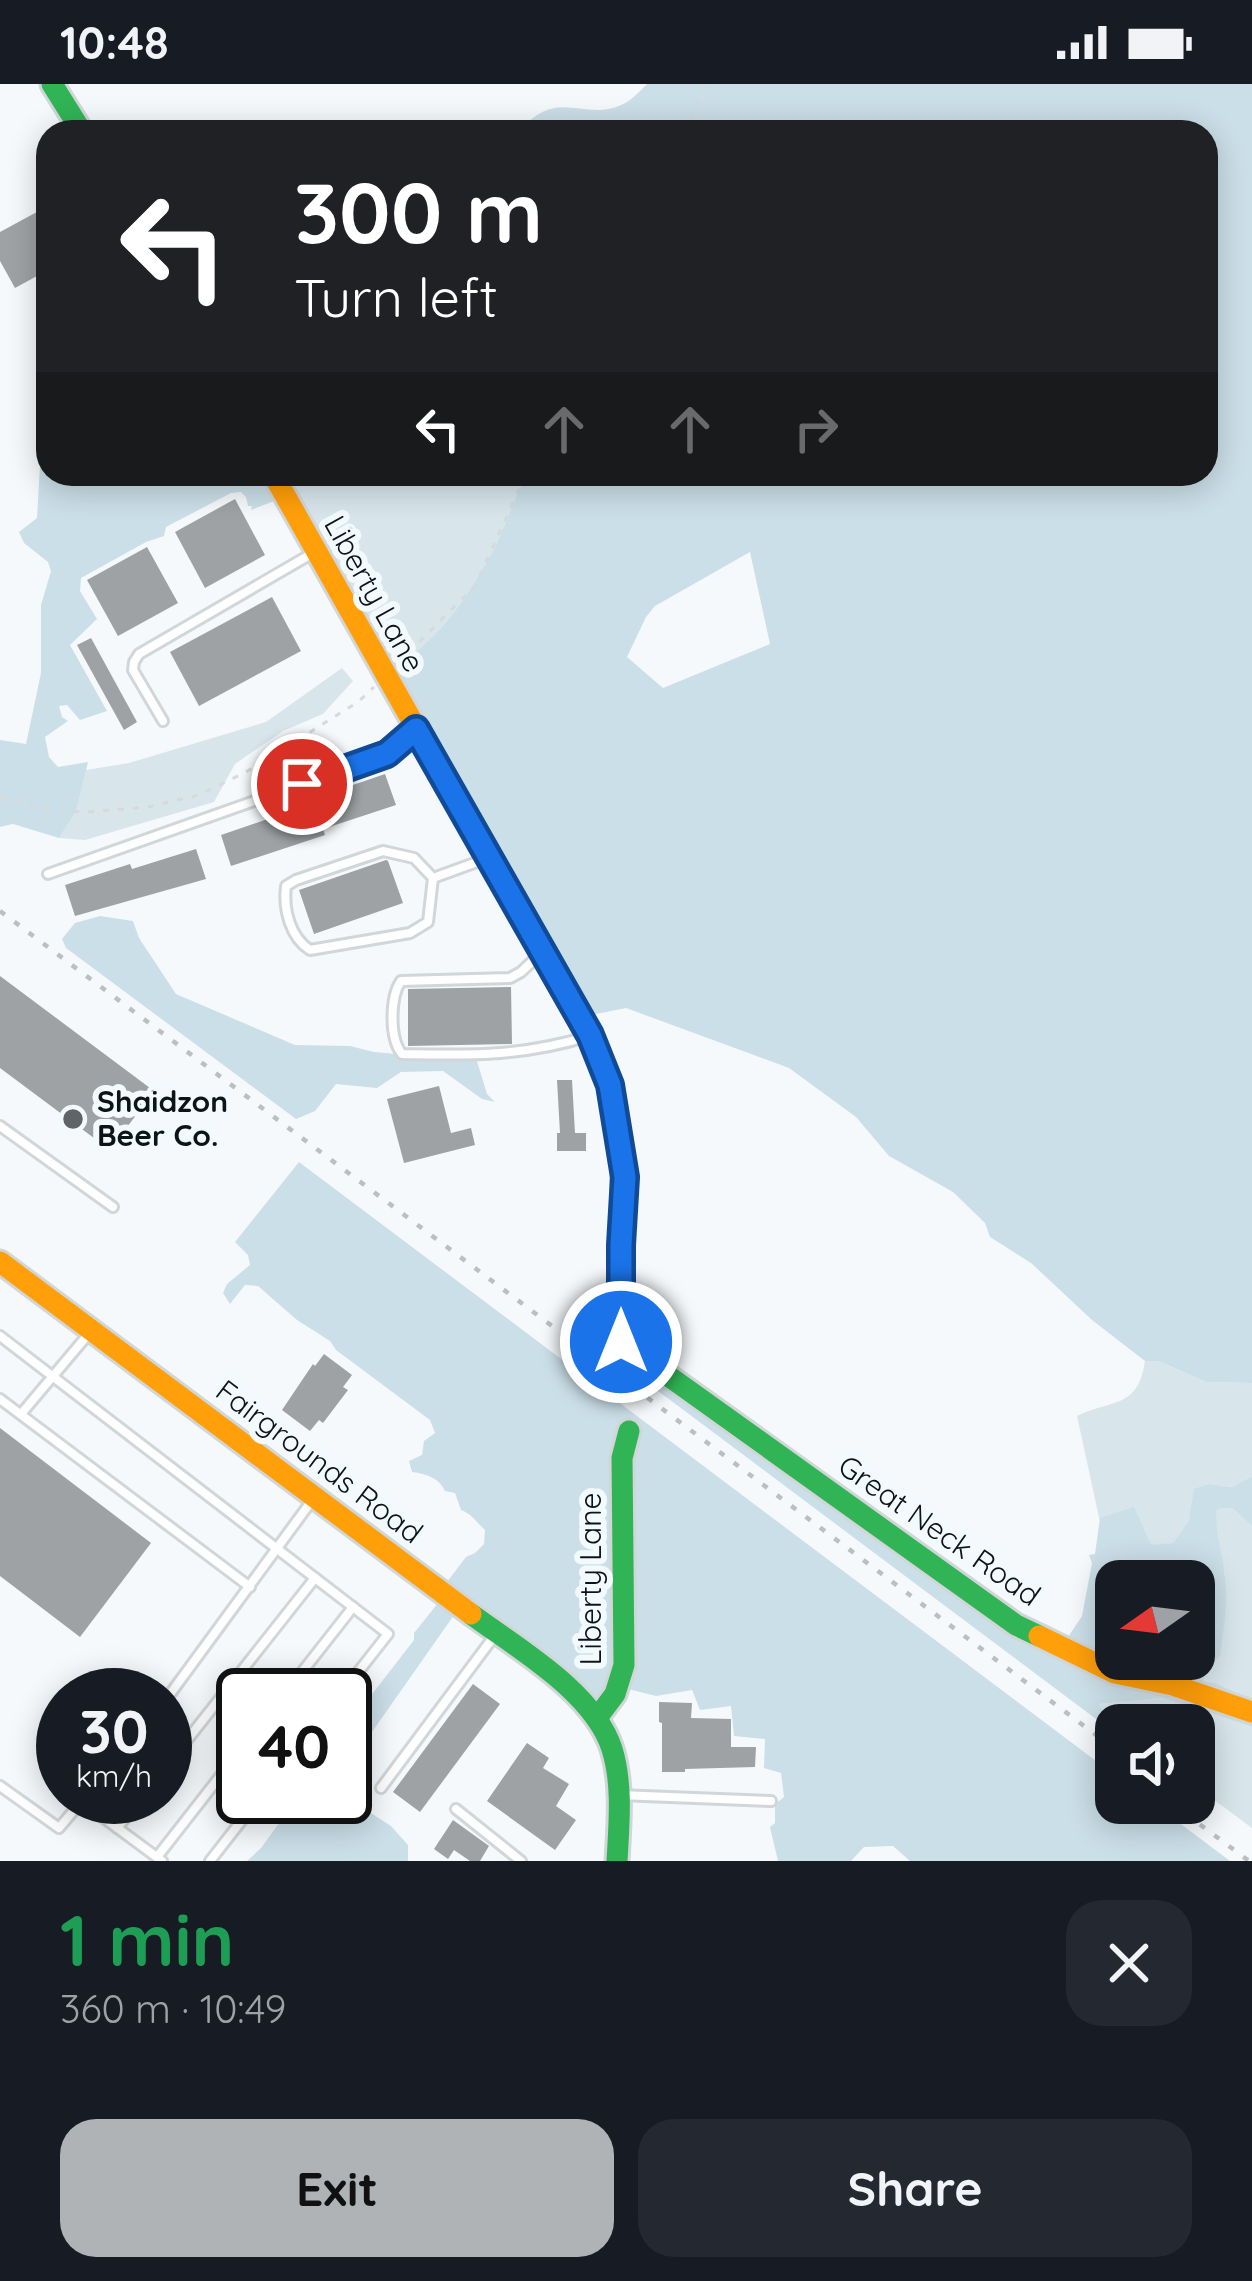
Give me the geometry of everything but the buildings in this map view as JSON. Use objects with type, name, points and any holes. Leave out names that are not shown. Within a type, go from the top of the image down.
[{"type":"street","points":[[52,84],[74,120]]},
{"type":"street","name":"Liberty Lane","points":[[279,486],[590,1035],[610,1085],[623,1160],[621,1342]]},
{"type":"street","name":"Fairgrounds Road","points":[[0,1262],[555,1677],[597,1718]]},
{"type":"street","name":"Great Neck Road","points":[[621,1342],[1016,1625],[1115,1673],[1173,1685],[1252,1712]]},
{"type":"street","name":"Liberty Lane","points":[[597,1718],[615,1694],[624,1666],[622,1458],[629,1431]]},
{"type":"street","points":[[597,1718],[614,1758],[617,1861]]},
{"type":"lane","points":[[163,721],[133,670],[139,654],[315,552]]},
{"type":"lane","points":[[48,874],[387,754],[416,729]]},
{"type":"lane","points":[[383,851],[414,858],[434,878],[428,922],[410,933],[330,947],[310,950],[297,942],[284,903],[286,886],[296,880],[383,851]]},
{"type":"lane","points":[[434,878],[490,858]]},
{"type":"lane","points":[[543,951],[510,978],[401,981],[395,988],[394,1045],[402,1054],[496,1055],[554,1047],[590,1035]]},
{"type":"lane","points":[[0,1126],[113,1208]]},
{"type":"lane","points":[[22,1414],[92,1330]]},
{"type":"lane","points":[[0,1336],[388,1634],[361,1668]]},
{"type":"lane","points":[[0,1399],[250,1587]]},
{"type":"lane","points":[[190,1668],[315,1497]]},
{"type":"lane","points":[[192,1734],[315,1578]]},
{"type":"lane","points":[[305,1668],[353,1607]]},
{"type":"lane","points":[[381,1788],[497,1633]]},
{"type":"lane","points":[[112,1824],[159,1859],[216,1783]]},
{"type":"lane","points":[[0,1786],[36,1812]]},
{"type":"lane","points":[[618,1795],[771,1801]]},
{"type":"lane","points":[[457,1809],[521,1861]]},
{"type":"lane","points":[[117,1828],[120,1824]]},
{"type":"lane","points":[[210,1861],[239,1824]]},
{"type":"path","points":[[690,120],[706,84]]},
{"type":"path","points":[[0,796],[51,810],[148,807],[199,795],[246,772],[358,702],[475,586],[521,486]]},
{"type":"shaded area","points":[[647,84],[1252,84],[1252,1383],[1206,1382],[1159,1361],[1145,1361],[1031,1263],[990,1237],[985,1223],[953,1192],[889,1156],[856,1117],[789,1068],[626,1008],[586,1016],[384,672],[434,636],[459,605],[492,552],[522,486],[1218,486],[1218,120],[531,120],[547,110],[610,109]],"holes":[[[750,552],[770,644],[663,688],[627,657],[646,617],[655,606]]]},
{"type":"shaded area","points":[[39,486],[277,486],[282,498],[251,510],[241,492],[231,493],[166,527],[164,536],[81,578],[80,591],[97,619],[70,645],[107,711],[80,720],[67,705],[59,706],[68,721],[45,737],[49,757],[58,767],[88,762],[76,812],[59,838],[13,824],[0,827],[0,740],[26,744],[41,673],[41,605],[51,571],[19,532],[37,518]]},
{"type":"shaded area","points":[[279,486],[522,486],[492,552],[459,605],[434,636],[384,672]]},
{"type":"shaded area","points":[[342,668],[353,681],[323,714],[283,731],[235,764],[214,802],[85,840],[59,838],[76,812],[86,770],[129,763],[266,722]]},
{"type":"shaded area","points":[[100,916],[133,921],[176,994],[295,1045],[350,1046],[477,1061],[487,1094],[495,1102],[482,1099],[443,1071],[401,1072],[377,1088],[336,1084],[315,1111],[296,1119],[66,948],[62,939],[75,923]]},
{"type":"shaded area","points":[[299,1162],[1095,1760],[1095,1824],[1181,1824],[1230,1861],[910,1861],[893,1846],[864,1847],[851,1861],[778,1861],[770,1827],[775,1823],[775,1804],[784,1797],[781,1773],[764,1768],[765,1739],[734,1736],[731,1706],[700,1710],[692,1690],[656,1696],[620,1687],[601,1713],[459,1608],[372,1732],[372,1694],[442,1598],[440,1591],[466,1557],[484,1544],[485,1530],[461,1510],[455,1493],[445,1491],[432,1477],[412,1472],[409,1461],[422,1455],[424,1441],[435,1433],[430,1420],[258,1286],[245,1285],[230,1304],[223,1293],[227,1284],[250,1265],[248,1255],[235,1242]]},
{"type":"shaded area","points":[[618,1350],[1060,1649],[1082,1616],[1092,1563],[1089,1555],[1095,1554],[1100,1518],[1134,1507],[1151,1545],[1173,1543],[1189,1520],[1194,1489],[1209,1484],[1232,1487],[1252,1476],[1252,1526],[1232,1508],[1217,1509],[1226,1587],[1220,1656],[1215,1660],[1215,1560],[1095,1560],[1095,1680],[1217,1683],[1252,1700],[1252,1727],[1215,1715],[1215,1704],[1180,1704],[1161,1698],[1095,1704],[1095,1718],[618,1361]]},
{"type":"shaded area","points":[[1145,1361],[1159,1361],[1206,1382],[1252,1383],[1252,1476],[1232,1487],[1209,1484],[1173,1543],[1151,1546],[1100,1522],[1077,1416],[1130,1395]]},
{"type":"shaded area","points":[[1232,1508],[1252,1526],[1252,1700],[1217,1683],[1204,1683],[1215,1680],[1215,1622],[1225,1575],[1215,1527],[1217,1509]]},
{"type":"shaded area","points":[[1161,1698],[1180,1704],[1098,1704]]},
{"type":"shaded area","points":[[1215,1715],[1252,1727],[1252,1828],[1215,1801]]},
{"type":"shaded area","points":[[372,1814],[408,1845],[408,1861],[247,1861],[278,1824],[372,1824]]},
{"type":"railway","points":[[0,911],[1095,1734]]},
{"type":"railway","points":[[1199,1824],[1249,1861]]},
{"type":"traffic: fast","points":[[52,84],[74,120]]},
{"type":"traffic: fast","points":[[522,916],[590,1035],[611,1085],[623,1160],[621,1342],[1016,1625],[1039,1636]]},
{"type":"traffic: fast","points":[[597,1718],[615,1694],[624,1665],[622,1458],[629,1431]]},
{"type":"traffic: fast","points":[[471,1614],[572,1690],[603,1728],[618,1776],[617,1861]]},
{"type":"traffic: slow","points":[[280,486],[522,916]]},
{"type":"traffic: slow","points":[[0,1262],[471,1614]]},
{"type":"traffic: slow","points":[[1039,1636],[1115,1673],[1173,1685],[1252,1712]]},
{"type":"place","name":"Shaidzon Beer Co.","points":[[73,1119]]},
{"type":"route","points":[[302,784],[387,754],[416,729],[503,880],[590,1035],[615,1104],[625,1177],[621,1342]]}]
